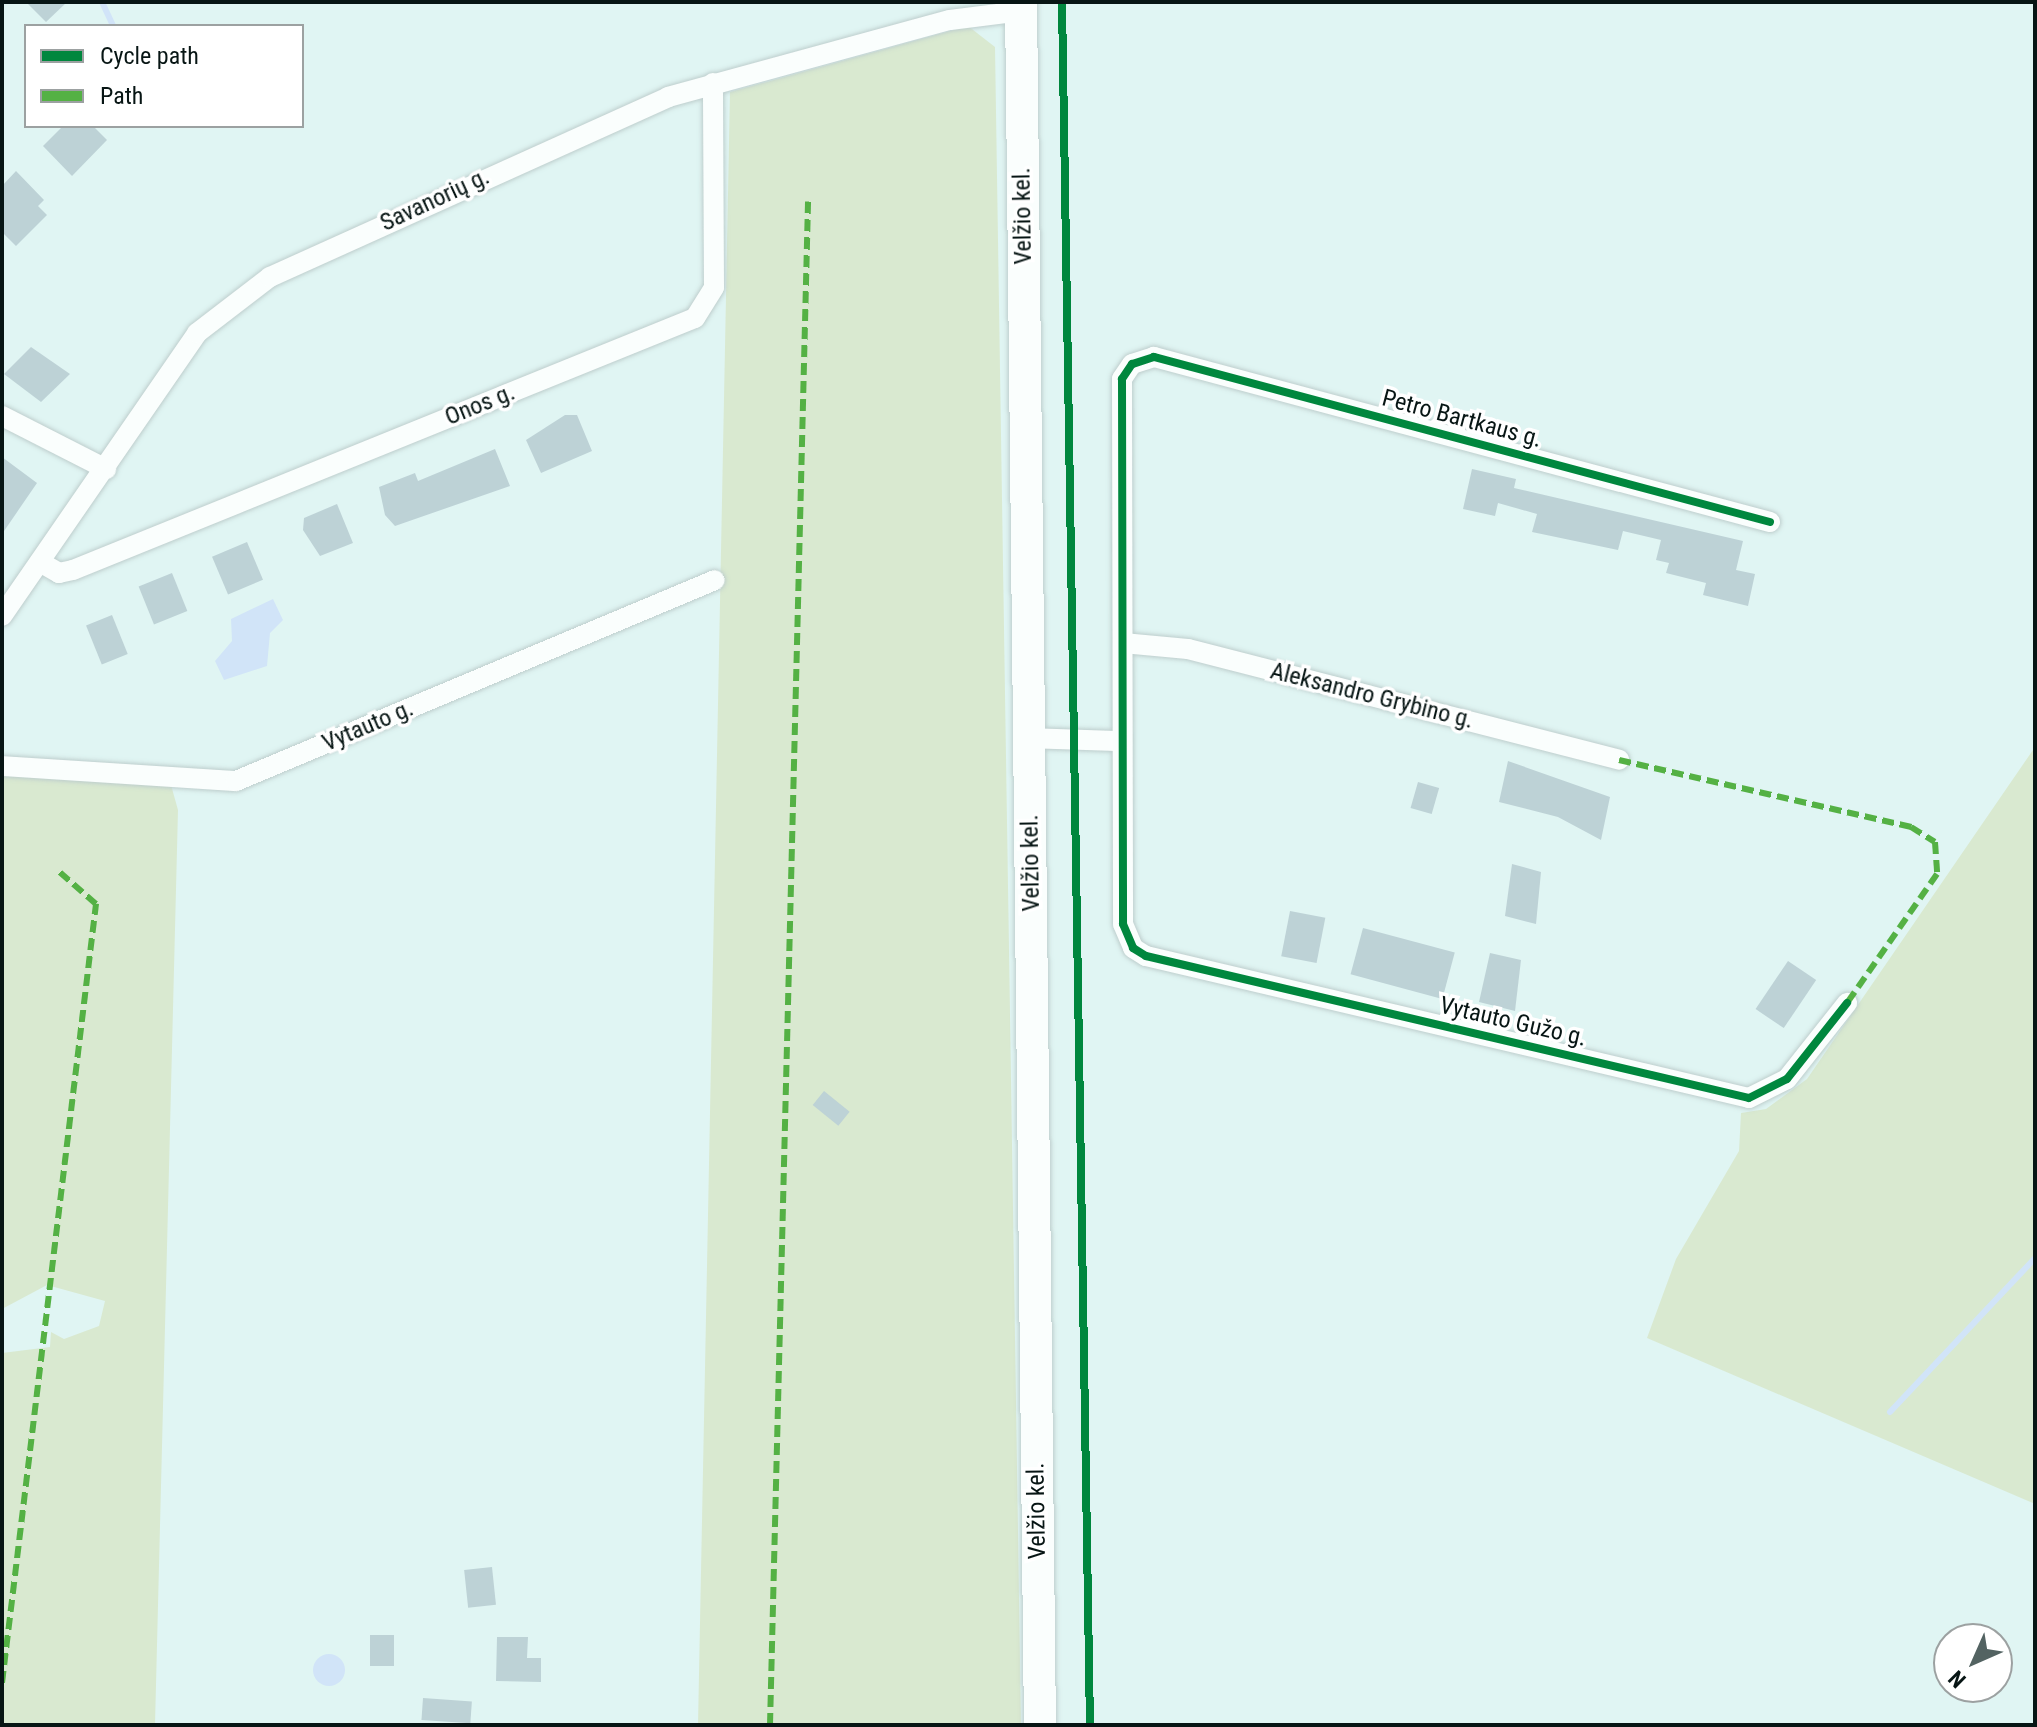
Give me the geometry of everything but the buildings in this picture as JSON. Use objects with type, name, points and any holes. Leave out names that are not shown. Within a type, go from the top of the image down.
[{"type":"main road","name":"Velžio kel.","points":[[1021,6],[1040,1725]]},
{"type":"street","name":"Savanorių g.","points":[[2,616],[197,333],[251,289],[606,121],[713,83],[950,20],[1021,6]]},
{"type":"street","name":"Onos g.","points":[[40,562],[59,573],[73,570],[695,318],[714,287],[713,83]]},
{"type":"street","name":"Petro Bartkaus g.","points":[[1123,643],[1122,379],[1142,359],[1770,522]]},
{"type":"street","points":[[2,416],[106,469]]},
{"type":"street","name":"Vytauto g.","points":[[2,766],[236,781],[715,580]]},
{"type":"street","points":[[1029,738],[1121,741],[1123,643]]},
{"type":"street","name":"Aleksandro Grybino g.","points":[[1123,643],[1188,649],[1619,760]]},
{"type":"street","name":"Vytauto Gužo g.","points":[[1121,741],[1123,924],[1133,948],[1749,1098],[1787,1079],[1847,1003]]},
{"type":"green space","points":[[968,26],[995,47],[1021,1725],[698,1725],[730,92]]},
{"type":"green space","points":[[2035,747],[2035,1504],[1647,1338],[1676,1259],[1739,1151],[1741,1113],[1766,1109],[1807,1079]]},
{"type":"green space","points":[[2,772],[171,785],[178,810],[155,1725],[2,1725],[2,1353],[50,1347],[51,1332],[64,1339],[99,1326],[105,1301],[47,1285],[2,1309]]},
{"type":"water","points":[[273,599],[283,620],[270,633],[267,666],[224,680],[215,661],[232,641],[231,619]]},
{"type":"water","points":[[329,1654],[341,1658],[345,1670],[341,1682],[329,1686],[317,1682],[313,1670],[317,1658]]},
{"type":"waterway","points":[[102,2],[112,24]]},
{"type":"waterway","points":[[1890,1412],[2035,1258]]},
{"type":"marked path","points":[[770,1725],[808,201]]},
{"type":"marked path","points":[[1619,760],[1911,827],[1935,842],[1937,874],[1847,1003]]},
{"type":"marked path","points":[[2,1683],[96,904],[56,869]]},
{"type":"cycle path","points":[[1062,2],[1090,1725]]},
{"type":"cycle path","points":[[1770,522],[1154,357],[1132,364],[1122,379],[1123,924],[1133,948],[1146,956],[1749,1098],[1787,1079],[1847,1003]]}]
